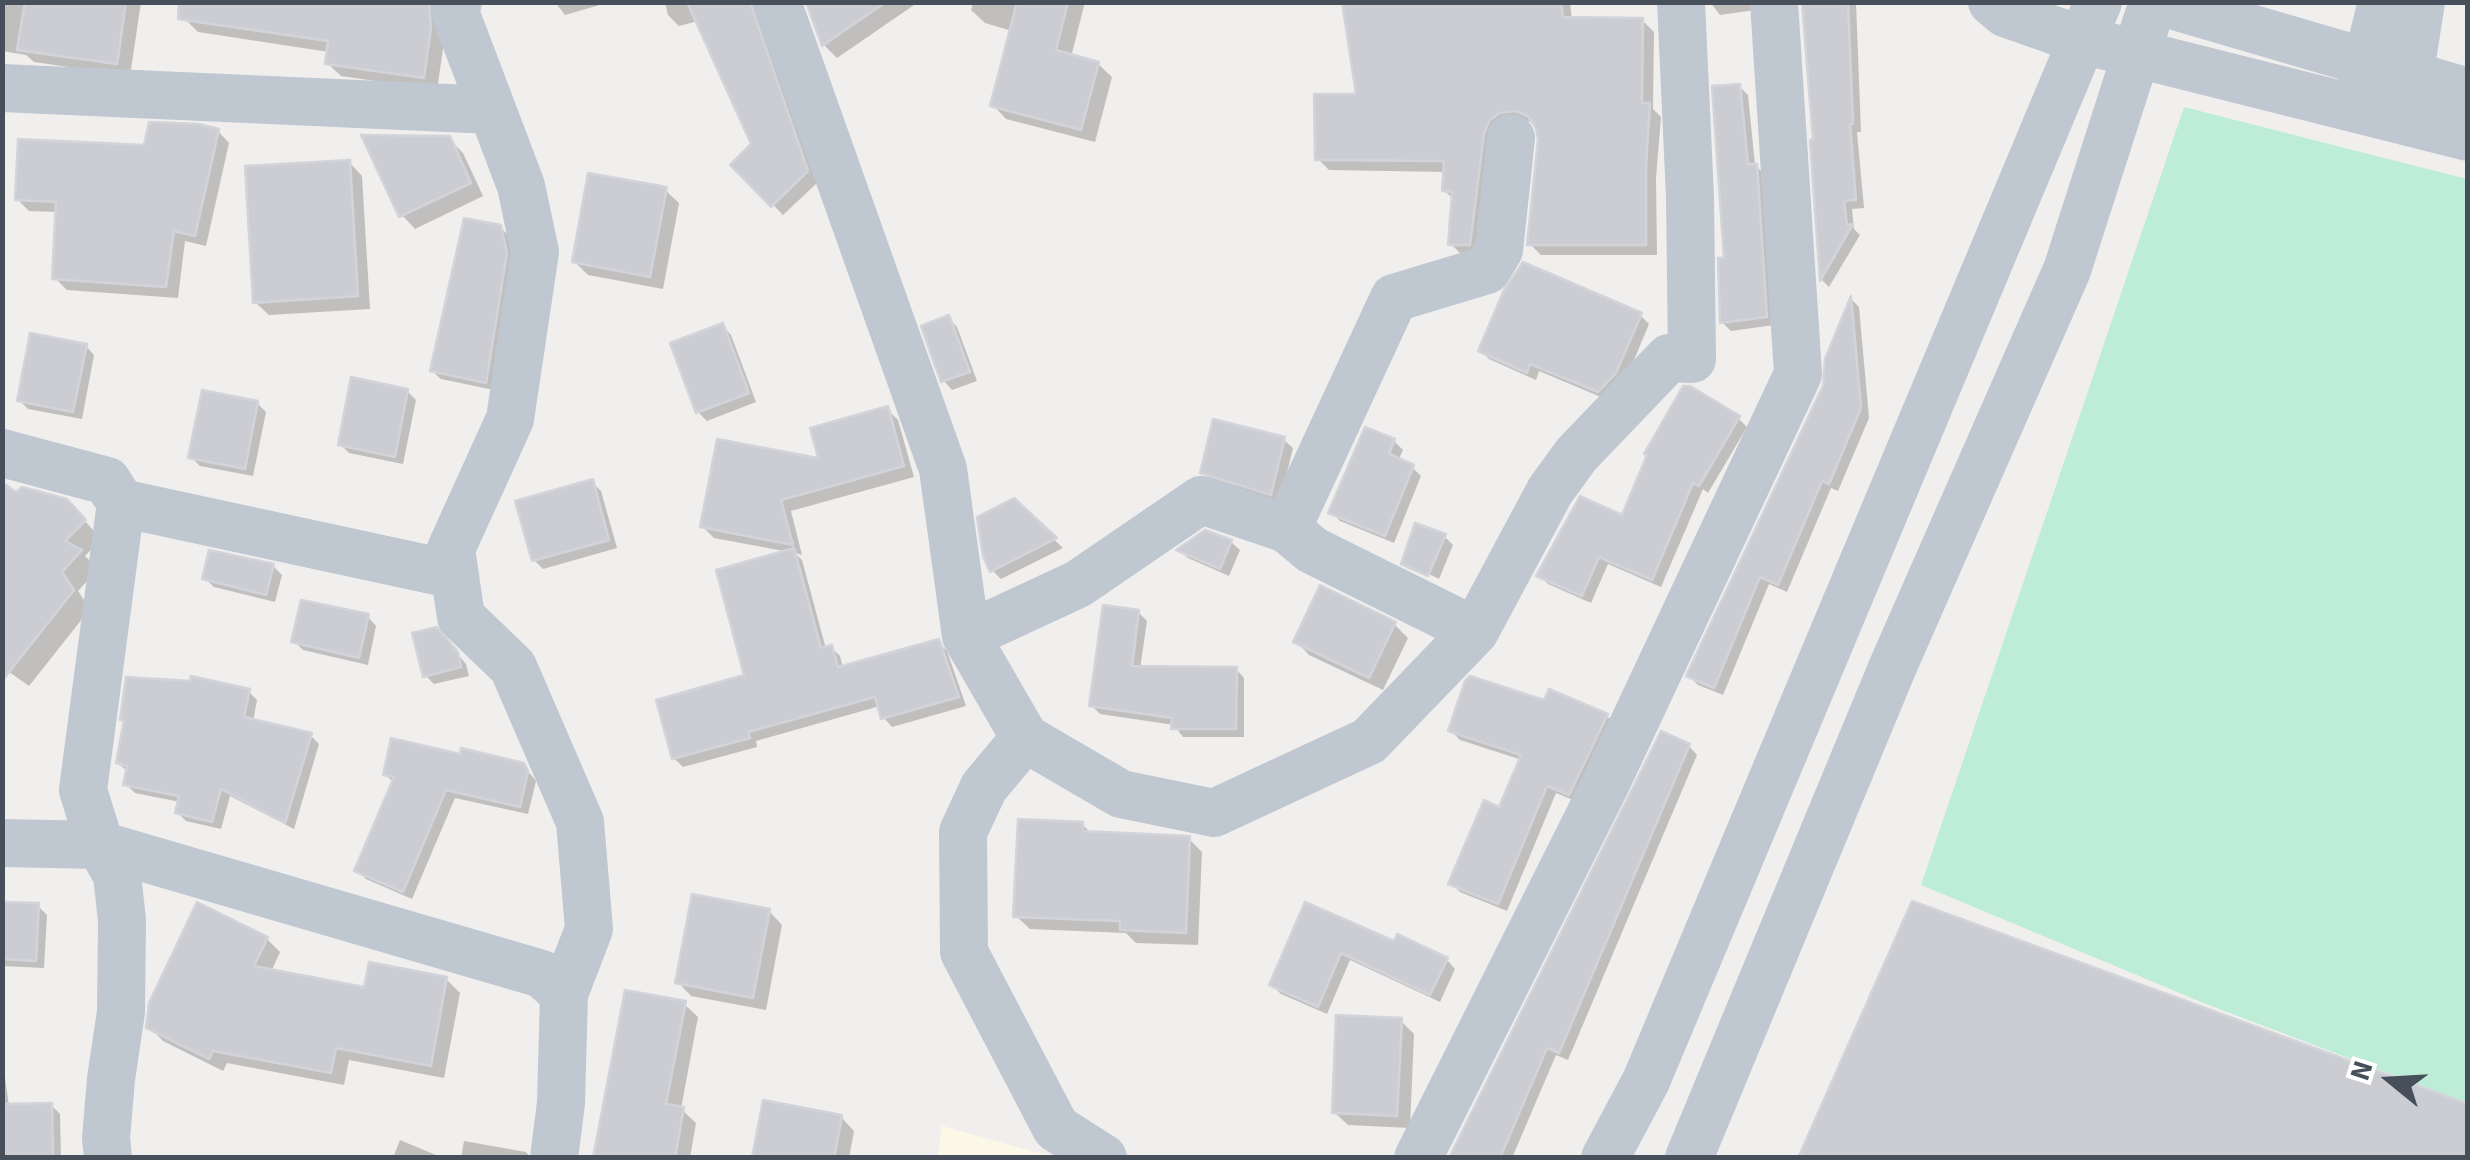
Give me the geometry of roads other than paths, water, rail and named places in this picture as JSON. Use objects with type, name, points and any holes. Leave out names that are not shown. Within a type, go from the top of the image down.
[{"type":"street","points":[[458,2],[455,12],[521,186],[535,252],[510,418],[451,549],[462,617],[513,667],[580,822],[590,930],[564,994],[561,1103],[554,1158]]},
{"type":"street","points":[[777,2],[942,469],[966,636],[1025,738],[1121,794],[1214,813],[1368,741],[1474,630],[1550,491],[1576,454],[1669,358],[1692,359],[1681,2]]},
{"type":"street","points":[[1418,1158],[1605,784],[1798,374],[1774,2]]},
{"type":"street","points":[[1992,2],[2006,13],[2090,22],[2138,54],[2356,108],[2393,86],[2421,2]]},
{"type":"street","points":[[1689,1158],[1893,666],[2068,270],[2157,2],[2393,86],[2468,92]]},
{"type":"street","points":[[2382,2],[2393,86],[2468,138]]},
{"type":"street","points":[[1606,1158],[1646,1081],[2090,22]]},
{"type":"street","points":[[2,88],[492,110]]},
{"type":"street","points":[[1287,529],[1394,298],[1487,270],[1500,250],[1512,138]]},
{"type":"street","points":[[2,452],[107,481],[120,503],[83,790],[100,844],[118,874],[122,920],[121,1012],[110,1080],[108,1158]]},
{"type":"street","points":[[966,636],[1078,584],[1201,500],[1287,529],[1312,550],[1474,630]]},
{"type":"street","points":[[120,503],[455,576]]},
{"type":"street","points":[[1025,738],[984,787],[963,832],[964,952],[1056,1128],[1103,1158]]},
{"type":"street","points":[[2,843],[100,844],[542,974],[564,994]]}]
